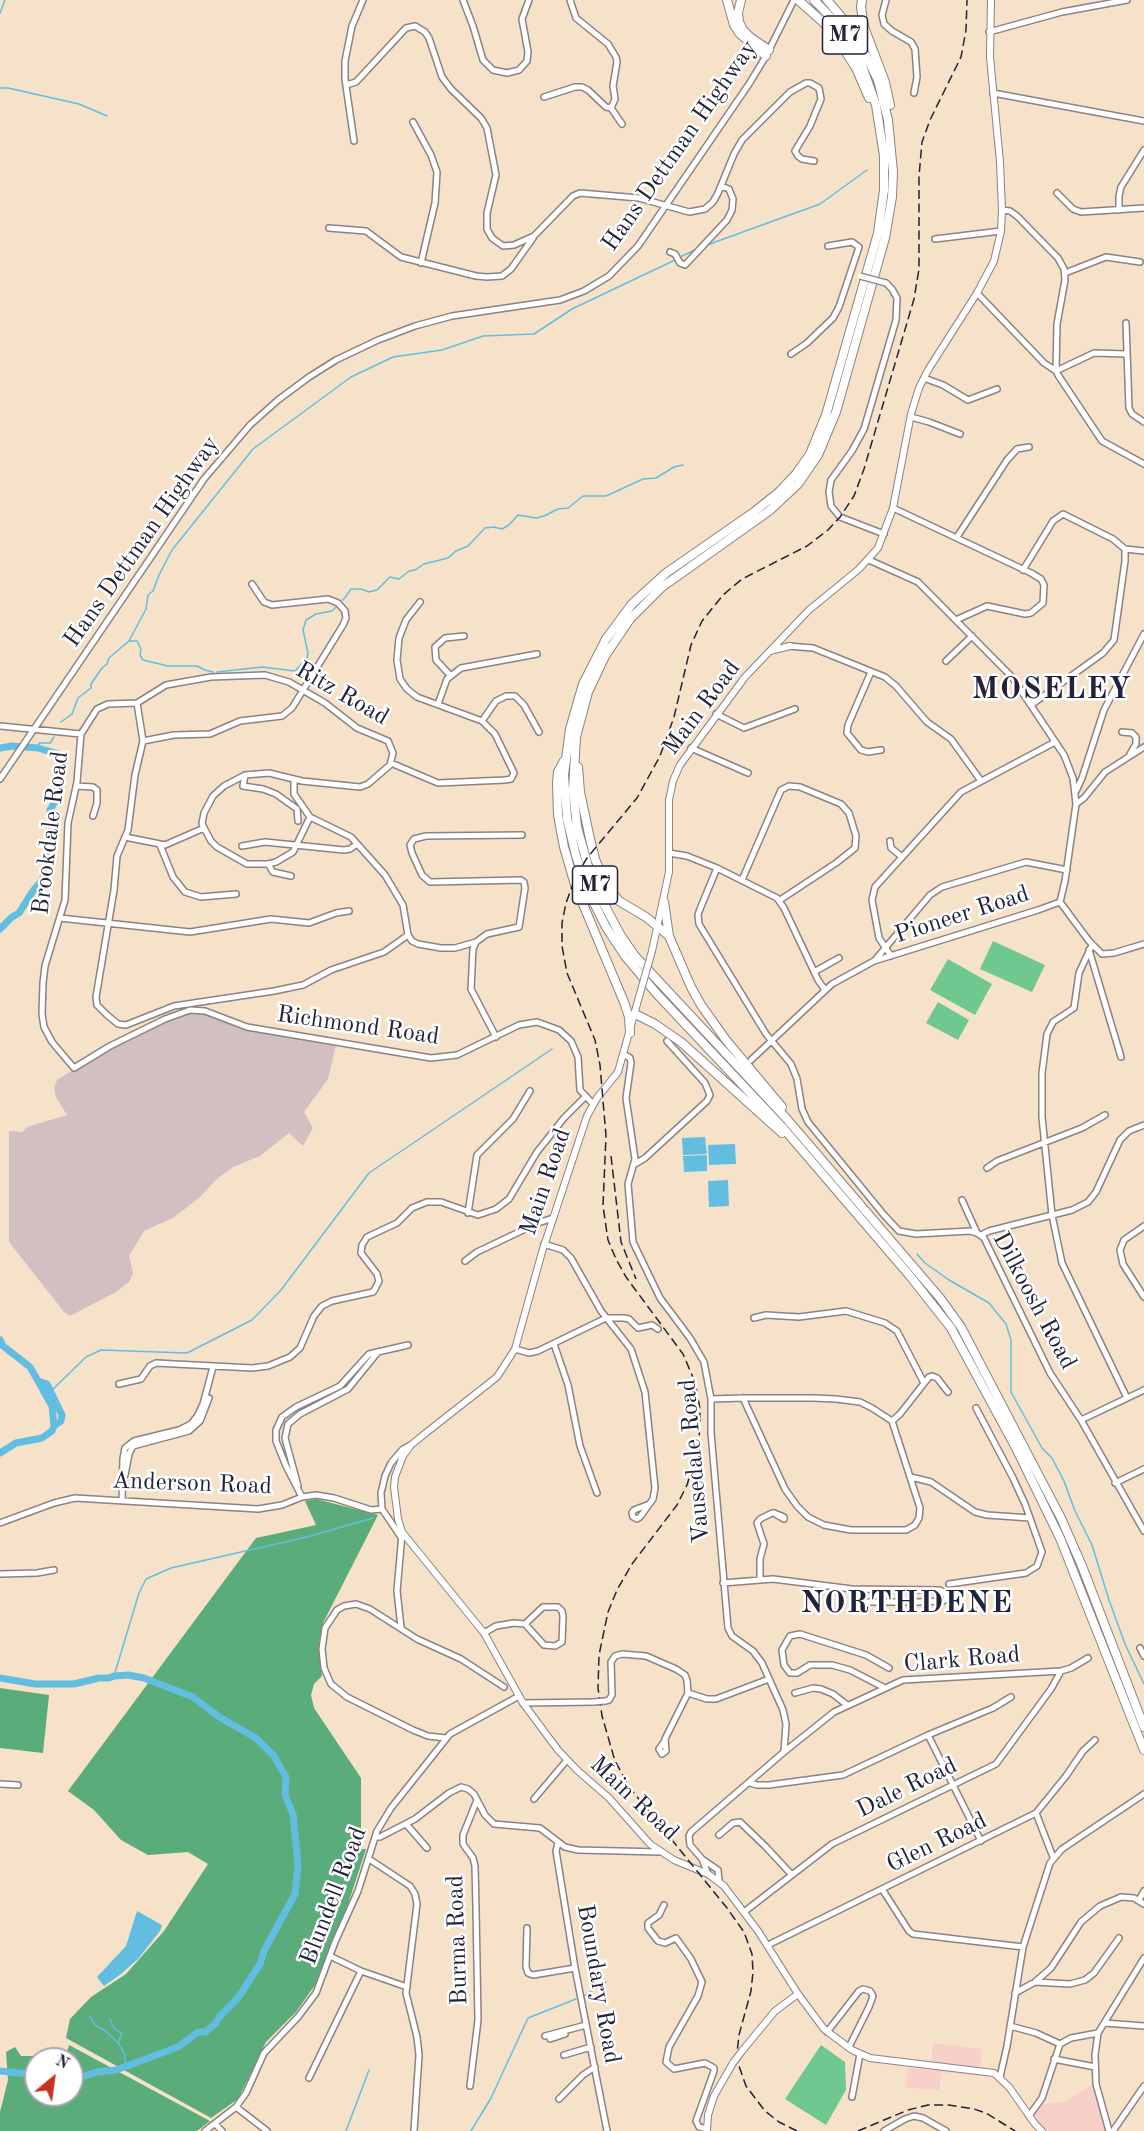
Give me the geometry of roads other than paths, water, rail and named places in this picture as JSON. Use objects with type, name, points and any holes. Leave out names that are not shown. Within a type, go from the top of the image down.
[{"type":"highway","points":[[727,0],[734,25],[740,34],[767,53]]},
{"type":"highway","points":[[741,0],[739,22],[743,30],[767,53]]},
{"type":"highway","name":"M7","points":[[814,0],[840,27],[861,63],[876,105],[883,142],[884,190],[878,233],[826,415],[810,454],[796,474],[774,496],[666,573],[632,604],[616,624],[595,657],[583,684],[570,729],[565,760],[565,801],[576,856],[587,888],[606,927],[645,980],[794,1140],[926,1294],[960,1343],[1060,1538],[1144,1750]]},
{"type":"highway","name":"M7","points":[[827,0],[854,32],[878,80],[888,120],[892,180],[890,209],[883,247],[836,412],[818,455],[798,484],[770,511],[679,574],[648,599],[630,619],[605,656],[582,712],[574,756],[574,805],[578,827],[590,873],[607,911],[635,956],[786,1118],[940,1298],[972,1347],[1061,1518],[1082,1566],[1144,1727]]},
{"type":"highway","points":[[862,0],[864,27],[885,82],[893,123],[896,153],[892,180]]},
{"type":"highway","points":[[794,2],[824,23],[852,60],[865,86],[883,142]]},
{"type":"highway","points":[[582,712],[578,777],[583,810],[595,859],[613,894],[669,936]]},
{"type":"highway","points":[[565,760],[557,780],[558,815],[564,847],[575,885],[624,1002],[631,1030]]},
{"type":"highway","points":[[664,902],[669,936],[691,987],[717,1029],[821,1154],[832,1172]]},
{"type":"highway","points":[[646,917],[660,916]]},
{"type":"highway","points":[[624,1002],[636,1009],[643,1018],[681,1042],[774,1126],[794,1140]]},
{"type":"highway","points":[[631,1030],[643,1018]]},
{"type":"main road","name":"Main Road","points":[[991,0],[989,32],[1002,210],[1001,231],[994,261],[977,293],[924,378],[915,400],[893,508],[884,534],[869,560],[820,599],[745,677],[691,748],[676,773],[671,790],[668,829],[669,873],[664,902],[625,1055],[616,1076],[593,1104],[544,1244],[515,1349],[497,1377],[411,1445],[399,1466],[394,1487],[395,1507],[402,1534],[484,1633],[523,1703],[567,1760],[609,1797],[643,1837],[660,1852],[719,1881],[768,1945],[798,1994],[827,2032],[849,2048],[875,2059],[989,2071],[1000,2077]]},
{"type":"main road","points":[[770,651],[790,646]]},
{"type":"main road","points":[[707,2130],[714,2096],[733,2063],[775,2011],[798,1994]]},
{"type":"main road","points":[[1000,2077],[1042,2131]]},
{"type":"street","points":[[354,141],[345,61],[355,16],[363,0]]},
{"type":"street","points":[[463,0],[486,65],[497,72],[507,73],[519,70],[527,61],[522,19],[529,0]]},
{"type":"street","points":[[570,0],[576,18],[612,50],[617,62],[615,99],[611,108]]},
{"type":"street","points":[[886,0],[882,15],[884,24],[911,42],[915,49],[917,77],[914,93]]},
{"type":"street","points":[[989,32],[1062,12],[1126,0]]},
{"type":"street","name":"Hans Dettman Highway","points":[[0,779],[204,478],[250,425],[278,400],[336,360],[398,332],[471,313],[561,300],[592,287],[616,270],[632,254],[667,205],[767,53],[794,2]]},
{"type":"street","points":[[346,85],[356,82],[406,28],[415,26],[422,29],[429,39],[446,82],[477,114],[487,128],[496,175],[486,222],[489,234],[497,243],[509,247],[534,236]]},
{"type":"street","points":[[328,228],[366,231],[398,255],[421,263],[476,276],[502,276],[515,266],[534,236],[576,194],[629,196],[689,212],[700,212],[713,202],[737,148],[749,132],[800,84],[810,83],[819,88],[820,104],[795,151],[802,159],[814,161]]},
{"type":"street","points":[[544,97],[574,87],[582,87],[606,107],[611,108],[622,124]]},
{"type":"street","points":[[993,93],[1143,120]]},
{"type":"street","points":[[413,122],[431,155],[437,172],[435,203],[421,263]]},
{"type":"street","points":[[1119,210],[1121,187],[1144,150]]},
{"type":"street","points":[[670,252],[685,265],[719,230],[732,210],[732,196],[727,187],[721,186]]},
{"type":"street","points":[[1057,193],[1073,209],[1081,212],[1144,208]]},
{"type":"street","points":[[1002,210],[1013,213],[1058,258],[1065,273],[1057,324],[1056,371]]},
{"type":"street","points":[[935,239],[1001,231]]},
{"type":"street","points":[[791,354],[807,343],[832,318],[839,307],[858,250],[858,244],[852,242],[828,246]]},
{"type":"street","points":[[1065,273],[1106,257],[1140,262]]},
{"type":"street","points":[[850,273],[886,283],[892,289],[897,298],[896,320],[864,429],[831,480],[829,492],[831,506],[840,517],[884,534]]},
{"type":"street","points":[[977,293],[1044,363],[1056,371],[1102,441],[1144,464]]},
{"type":"street","points":[[1126,322],[1129,408],[1132,414],[1144,422]]},
{"type":"street","points":[[1056,371],[1094,353],[1127,354]]},
{"type":"street","points":[[924,378],[943,385],[968,400],[997,389]]},
{"type":"street","points":[[911,417],[960,434]]},
{"type":"street","points":[[957,537],[994,478],[1015,450],[1019,447],[1029,447]]},
{"type":"street","points":[[893,508],[1037,576],[1044,585],[1045,599],[1038,608],[1025,614],[987,606],[956,620]]},
{"type":"street","points":[[1023,570],[1053,521],[1063,514],[1113,539],[1125,549],[1144,551]]},
{"type":"street","points":[[1031,705],[1103,653],[1114,640],[1125,549]]},
{"type":"street","points":[[869,560],[918,582],[972,636],[1012,677],[1068,761],[1076,791],[1076,804],[1060,902],[1091,947],[1121,1058]]},
{"type":"street","points":[[143,741],[174,735],[210,734],[240,721],[282,716],[292,708],[343,626],[346,618],[345,611],[338,603],[328,599],[272,605],[264,602],[252,584]]},
{"type":"street","points":[[392,763],[438,783],[505,780],[512,777],[513,770],[495,734],[483,721],[412,693],[400,679],[398,671],[399,638],[406,620],[420,602]]},
{"type":"street","points":[[1076,791],[1104,710],[1144,634]]},
{"type":"street","points":[[450,675],[436,660],[435,647],[445,638],[464,636]]},
{"type":"street","points":[[946,661],[972,636]]},
{"type":"street","points":[[779,642],[790,646],[813,648],[891,682],[927,722],[948,736],[981,781]]},
{"type":"street","points":[[438,704],[450,675],[467,666],[537,654]]},
{"type":"street","points":[[871,672],[848,725],[847,733],[861,750],[868,752],[881,750]]},
{"type":"street","name":"Ritz Road","points":[[137,704],[166,685],[211,677],[265,675],[289,682],[324,702],[357,728],[388,741],[393,753],[392,763],[386,770],[368,784],[360,787],[294,780],[269,773],[245,775]]},
{"type":"street","points":[[483,721],[496,701],[506,696],[515,696],[524,705],[539,732]]},
{"type":"street","points":[[0,726],[81,734],[93,715],[102,706],[137,704],[143,741],[135,775],[129,827],[117,856],[96,1001],[101,1010],[114,1021],[126,1025],[174,1006],[303,985],[331,970],[384,952],[408,935]]},
{"type":"street","points":[[716,714],[744,728],[795,709]]},
{"type":"street","points":[[1122,732],[1132,733],[1136,737],[1136,744],[1130,755]]},
{"type":"street","name":"Brookdale Road","points":[[75,1068],[52,1042],[43,1021],[44,974],[65,892],[68,823],[76,786],[81,734]]},
{"type":"street","points":[[891,956],[879,938],[872,894],[875,887],[954,799],[981,781],[1056,742]]},
{"type":"street","points":[[1076,804],[1084,798],[1105,772],[1144,747]]},
{"type":"street","points":[[691,748],[747,773]]},
{"type":"street","points":[[245,775],[213,796],[202,817],[204,828],[216,847],[252,865],[273,864],[289,855],[297,846],[310,817]]},
{"type":"street","points":[[245,775],[243,786],[276,794],[297,809],[298,821]]},
{"type":"street","points":[[1073,777],[1082,778]]},
{"type":"street","points":[[294,780],[294,794],[310,817],[348,836],[383,872],[405,909],[408,935],[418,944],[455,948],[476,942],[487,934],[519,927],[525,888],[523,881],[430,882],[422,875],[412,854],[410,845],[414,839],[426,836],[522,835]]},
{"type":"street","points":[[76,786],[93,787],[98,790],[93,816]]},
{"type":"street","points":[[742,880],[780,790],[789,786],[800,787],[841,804],[849,814],[856,836],[855,848],[780,900]]},
{"type":"street","points":[[125,837],[160,845],[175,842],[204,828]]},
{"type":"street","points":[[890,841],[891,848],[902,856]]},
{"type":"street","points":[[242,846],[265,842],[348,850],[357,844]]},
{"type":"street","points":[[160,845],[173,877],[185,892],[201,897],[236,894]]},
{"type":"street","points":[[669,853],[687,856],[717,868],[780,900],[825,990]]},
{"type":"street","name":"Pioneer Road","points":[[874,961],[930,895],[942,887],[1026,862],[1067,870]]},
{"type":"street","points":[[268,864],[273,872],[291,876]]},
{"type":"street","name":"Dilkoosh Road","points":[[717,868],[698,915],[699,924],[771,1040],[791,1064],[797,1079],[802,1109],[814,1130],[894,1227],[910,1234],[970,1231],[979,1234],[1050,1373],[1081,1420],[1144,1531]]},
{"type":"street","name":"Pioneer Road","points":[[751,1060],[836,981],[874,961],[1060,902]]},
{"type":"street","points":[[60,918],[194,932],[271,919],[309,923],[349,911]]},
{"type":"street","points":[[476,942],[473,950],[471,989],[496,1037]]},
{"type":"street","points":[[1091,947],[1102,953],[1144,944]]},
{"type":"street","points":[[1091,947],[1079,973],[1074,1008],[1053,1022],[1047,1034],[1042,1073],[1042,1111],[1057,1247],[1065,1271],[1127,1398]]},
{"type":"street","points":[[1095,966],[1102,953]]},
{"type":"street","points":[[814,972],[839,958]]},
{"type":"street","name":"Richmond Road","points":[[75,1068],[110,1046],[174,1015],[190,1010],[213,1014],[247,1028],[431,1058],[457,1055],[519,1025],[531,1022],[543,1023],[559,1030],[575,1048],[578,1057],[578,1083],[585,1097]]},
{"type":"street","points":[[635,1164],[645,1158],[707,1101],[710,1095],[705,1083],[667,1041]]},
{"type":"street","name":"Vausedale Road","points":[[625,1055],[630,1058],[631,1063],[626,1098],[635,1164],[628,1184],[633,1242],[660,1298],[700,1354],[706,1372],[711,1399],[711,1433],[723,1583],[730,1633],[753,1651],[762,1663],[785,1717],[784,1752]]},
{"type":"street","points":[[468,1213],[477,1155],[513,1119],[530,1091]]},
{"type":"street","points":[[119,1384],[141,1379],[150,1366],[156,1363],[260,1367],[280,1362],[300,1348],[314,1316],[322,1306],[332,1301],[373,1292],[378,1286],[379,1278],[361,1254],[362,1245],[367,1238],[397,1223],[412,1208],[434,1201],[449,1204],[468,1213],[482,1214],[496,1209],[505,1203],[537,1152],[570,1112],[585,1097],[593,1104]]},
{"type":"street","points":[[987,1168],[997,1161],[1088,1125],[1105,1115]]},
{"type":"street","points":[[962,1200],[979,1234],[1072,1210],[1088,1202],[1096,1192],[1120,1140],[1129,1131],[1144,1125]]},
{"type":"street","points":[[465,1260],[534,1224],[553,1218]]},
{"type":"street","points":[[1144,1226],[1124,1240],[1120,1250],[1123,1264],[1144,1297]]},
{"type":"street","points":[[544,1244],[559,1248],[569,1255],[606,1318],[631,1348],[643,1384],[655,1483],[654,1497],[647,1505]]},
{"type":"street","points":[[754,1318],[799,1317],[846,1311],[885,1323],[897,1331],[924,1383]]},
{"type":"street","points":[[515,1349],[532,1353],[606,1318],[624,1318],[638,1328],[652,1324],[658,1329]]},
{"type":"street","points":[[554,1344],[568,1385],[580,1446],[597,1493]]},
{"type":"street","points":[[303,1497],[298,1490],[285,1438],[288,1424],[300,1414],[348,1389],[378,1352],[408,1345]]},
{"type":"street","points":[[122,1501],[123,1478],[130,1450],[133,1446],[184,1434],[200,1421],[209,1400],[214,1367]]},
{"type":"street","points":[[892,1421],[929,1377],[937,1378],[948,1392]]},
{"type":"street","points":[[1081,1420],[1144,1390]]},
{"type":"street","points":[[711,1399],[743,1398],[813,1398],[852,1400],[866,1404],[892,1421],[911,1477],[920,1514],[917,1522],[911,1528],[897,1530],[850,1530],[833,1528],[802,1513],[785,1489],[743,1398]]},
{"type":"street","points":[[949,1584],[1017,1575],[1033,1569],[1040,1561],[1042,1552],[1030,1518],[996,1441],[976,1408]]},
{"type":"street","name":"Main Road","points":[[402,1534],[382,1509],[381,1493],[388,1469],[397,1455],[411,1445]]},
{"type":"street","points":[[1115,1483],[1144,1470]]},
{"type":"street","points":[[911,1477],[931,1482],[975,1512],[1030,1518]]},
{"type":"street","name":"Anderson Road","points":[[0,1523],[68,1499],[83,1498],[264,1509],[303,1497],[322,1495],[371,1510],[382,1509]]},
{"type":"street","points":[[760,1579],[760,1559],[764,1544],[758,1523],[763,1517],[774,1513]]},
{"type":"street","points":[[401,1628],[397,1591],[402,1534]]},
{"type":"street","points":[[0,1574],[54,1570]]},
{"type":"street","points":[[723,1583],[760,1579],[789,1580],[862,1589],[940,1590],[948,1598],[939,1601],[866,1602],[863,1600],[862,1589]]},
{"type":"street","points":[[446,1738],[420,1733],[339,1691],[327,1677],[322,1656],[322,1640],[328,1621],[336,1610],[356,1604],[370,1609],[417,1639],[462,1659],[504,1687]]},
{"type":"street","points":[[484,1633],[507,1623],[525,1624],[544,1645],[555,1646],[562,1642],[563,1616],[558,1607],[543,1607],[525,1624]]},
{"type":"street","points":[[885,1688],[850,1670],[832,1665],[810,1665],[797,1673],[790,1674],[784,1665],[782,1650],[790,1636],[806,1635],[867,1655],[889,1668]]},
{"type":"street","points":[[1140,1648],[1144,1656]]},
{"type":"street","points":[[523,1703],[609,1700],[612,1695],[611,1662],[615,1656],[621,1654],[646,1656],[676,1669],[685,1675],[687,1680],[688,1693],[664,1742]]},
{"type":"street","name":"Clark Road","points":[[784,1752],[802,1740],[828,1715],[909,1679],[1061,1671],[1088,1658]]},
{"type":"street","name":"Dale Road","points":[[744,1912],[832,1844],[989,1768],[1000,1760],[1051,1689],[1061,1671]]},
{"type":"street","points":[[688,1693],[707,1699],[716,1699],[769,1679]]},
{"type":"street","points":[[795,1693],[813,1688],[820,1689],[833,1694],[847,1705]]},
{"type":"street","name":"Blundell Road","points":[[205,2131],[237,2107],[264,2053],[298,2017],[316,1993],[358,1891],[375,1837],[391,1808],[446,1738],[519,1696]]},
{"type":"street","points":[[750,1783],[769,1785],[843,1775],[928,1735],[993,1708],[1011,1697]]},
{"type":"street","points":[[928,1735],[981,1841]]},
{"type":"street","name":"Glen Road","points":[[768,1945],[1036,1813],[1051,1797],[1083,1751],[1095,1740]]},
{"type":"street","points":[[719,1881],[720,1875],[716,1868],[702,1859],[690,1845],[691,1832],[784,1752]]},
{"type":"street","points":[[534,1799],[567,1760]]},
{"type":"street","points":[[0,1784],[18,1785]]},
{"type":"street","points":[[375,1837],[380,1837],[405,1824],[458,1788],[468,1789],[485,1815],[494,1824],[540,1828],[558,1843],[578,1850],[660,1852]]},
{"type":"street","points":[[1000,2077],[1023,1947],[1053,1857],[1083,1833],[1144,1794]]},
{"type":"street","name":"Burma Road","points":[[470,2086],[478,2020],[475,1866],[464,1844],[463,1835],[471,1810],[477,1800]]},
{"type":"street","points":[[1036,1813],[1053,1857]]},
{"type":"street","points":[[719,1834],[733,1822],[740,1822],[792,1875]]},
{"type":"street","points":[[405,1824],[427,1848]]},
{"type":"street","name":"Boundary Road","points":[[558,1843],[556,1851],[575,1968],[607,2131]]},
{"type":"street","points":[[369,1859],[407,1883],[415,1894],[416,1918],[407,1986],[407,2000],[417,2037],[419,2055],[414,2131]]},
{"type":"street","points":[[702,1859],[708,1874]]},
{"type":"street","points":[[882,1889],[909,1931],[914,1934],[1023,1947]]},
{"type":"street","points":[[1015,1993],[1035,1982],[1058,1961],[1077,1928],[1093,1911],[1110,1900],[1121,1897],[1134,1898],[1142,1902],[1144,1891]]},
{"type":"street","points":[[664,1905],[662,1911],[648,1923],[649,1930],[656,1940],[663,1943],[676,1938],[692,1959],[702,1982],[698,1996],[669,2047],[666,2062],[674,2068],[701,2063],[714,2068],[696,2121],[699,2127],[707,2130]]},
{"type":"street","points":[[527,1928],[526,1967],[528,1973],[533,1975],[575,1968]]},
{"type":"street","points":[[1035,1982],[1070,1984],[1085,1980],[1094,1973],[1119,1938]]},
{"type":"street","points":[[330,1956],[361,1971],[407,1986]]},
{"type":"street","points":[[1111,2131],[1098,2095],[1095,2067],[1098,2033],[1144,1959]]},
{"type":"street","points":[[309,2078],[361,1971]]},
{"type":"street","points":[[827,2032],[859,1991],[863,1989],[870,1991],[873,1996],[869,2007],[849,2048]]},
{"type":"street","points":[[1105,2023],[1144,2026]]},
{"type":"street","points":[[547,2037],[587,2026]]},
{"type":"street","points":[[1010,2026],[1036,2033],[1060,2044]]},
{"type":"street","points":[[1029,2116],[1040,2103],[1060,2044],[1071,2038],[1098,2033]]},
{"type":"street","points":[[564,2055],[591,2047]]},
{"type":"street","points":[[852,2097],[860,2054]]},
{"type":"street","points":[[1054,2059],[1095,2067]]},
{"type":"street","points":[[559,2099],[583,2075],[595,2067]]},
{"type":"street","points":[[1111,2131],[1144,2086]]},
{"type":"street","points":[[237,2107],[267,2131]]},
{"type":"street","points":[[884,2131],[914,2116],[923,2118],[946,2131]]},
{"type":"street","points":[[215,2124],[222,2131]]},
{"type":"water","points":[[705,1137],[707,1154],[683,1155],[682,1138]]},
{"type":"water","points":[[735,1144],[736,1164],[709,1165],[708,1145]]},
{"type":"water","points":[[707,1155],[707,1171],[684,1172],[683,1156]]},
{"type":"water","points":[[728,1180],[729,1206],[709,1207],[708,1181]]},
{"type":"water","points":[[137,1911],[162,1925],[160,1931],[138,1959],[104,1986],[97,1977],[126,1946]]},
{"type":"waterway","points":[[0,13],[5,0]]},
{"type":"waterway","points":[[0,88],[79,104],[107,116]]},
{"type":"waterway","points":[[707,245],[820,204],[867,170]]},
{"type":"waterway","points":[[680,257],[697,249]]},
{"type":"waterway","points":[[61,722],[72,714],[78,698],[91,688],[91,684],[109,658],[129,641],[146,609],[148,595],[153,591],[172,550],[253,449],[351,377],[393,357],[442,350],[483,336],[534,334],[572,309],[675,260]]},
{"type":"waterway","points":[[343,600],[351,589],[369,592],[377,590],[390,577],[399,579],[424,564],[448,558],[456,551],[468,546],[485,528],[502,529],[518,515],[536,518],[544,516],[558,509],[568,508],[583,496],[606,496],[643,479],[656,478],[674,467],[683,465]]},
{"type":"waterway","points":[[217,672],[262,667],[295,671],[307,658],[303,630],[306,620],[316,614],[332,611],[336,607]]},
{"type":"waterway","points":[[130,641],[137,641],[143,660],[168,666],[197,666],[213,672]]},
{"type":"waterway","points":[[40,749],[39,743],[50,743],[54,737]]},
{"type":"waterway","points":[[0,748],[12,746],[38,748],[58,754],[60,767],[57,798],[50,810],[52,840],[48,866],[42,880],[19,913],[0,929]]},
{"type":"waterway","points":[[51,1391],[86,1357],[101,1350],[187,1353],[252,1320],[281,1290],[369,1173],[552,1049]]},
{"type":"waterway","points":[[917,1254],[925,1263],[949,1280],[989,1303],[1006,1324],[1011,1340],[1011,1392],[1042,1448],[1052,1458],[1064,1481],[1075,1511],[1092,1545],[1125,1644],[1144,1684]]},
{"type":"waterway","points":[[0,1340],[3,1346],[30,1367],[38,1381],[47,1384],[62,1415],[61,1421],[42,1438],[16,1443],[0,1453]]},
{"type":"waterway","points":[[38,1381],[52,1406],[54,1426]]},
{"type":"waterway","points":[[114,1676],[139,1593],[146,1579],[171,1568],[307,1537],[373,1518]]},
{"type":"waterway","points":[[0,1678],[35,1684],[74,1684],[99,1678],[128,1675],[144,1678],[193,1697],[219,1717],[256,1738],[274,1756],[286,1777],[285,1795],[293,1814],[298,1865],[295,1894],[264,1951],[260,1964],[238,1998],[215,2024],[205,2032],[198,2032],[178,2047],[116,2070],[84,2076]]},
{"type":"waterway","points":[[584,1996],[606,1982]]},
{"type":"waterway","points":[[471,2131],[491,2098],[528,2018],[576,1999]]},
{"type":"waterway","points":[[90,2016],[94,2024],[117,2042]]},
{"type":"waterway","points":[[110,2019],[113,2027],[122,2034],[118,2043],[124,2053],[126,2066]]},
{"type":"waterway","points":[[346,2131],[369,2070]]},
{"type":"waterway","points":[[0,2071],[24,2074]]},
{"type":"railway","points":[[797,2131],[779,2122],[765,2111],[746,2086],[739,2066],[737,2053],[739,2035],[751,1991],[753,1972],[752,1954],[744,1932],[630,1788],[615,1761],[602,1716],[598,1688],[599,1655],[608,1612],[632,1564],[677,1505],[687,1485],[699,1446],[700,1409],[695,1382],[683,1354],[626,1277],[608,1240],[603,1206],[606,1136],[600,1065],[595,1040],[567,973],[562,946],[562,923],[566,903],[576,876],[587,858],[637,798],[660,756],[674,717],[691,645],[702,621],[723,595],[742,579],[807,546],[828,530],[854,496],[914,299],[919,269],[919,176],[922,142],[930,120],[961,57],[966,30],[967,0]]},
{"type":"railway","points":[[611,1156],[621,1242],[636,1279]]},
{"type":"railway","points":[[858,2131],[908,2110],[928,2105],[949,2105],[974,2109],[986,2113],[1015,2131]]},
{"type":"district","name":"MOSELEY","points":[[1052,690]]},
{"type":"district","name":"NORTHDENE","points":[[907,1604]]}]
